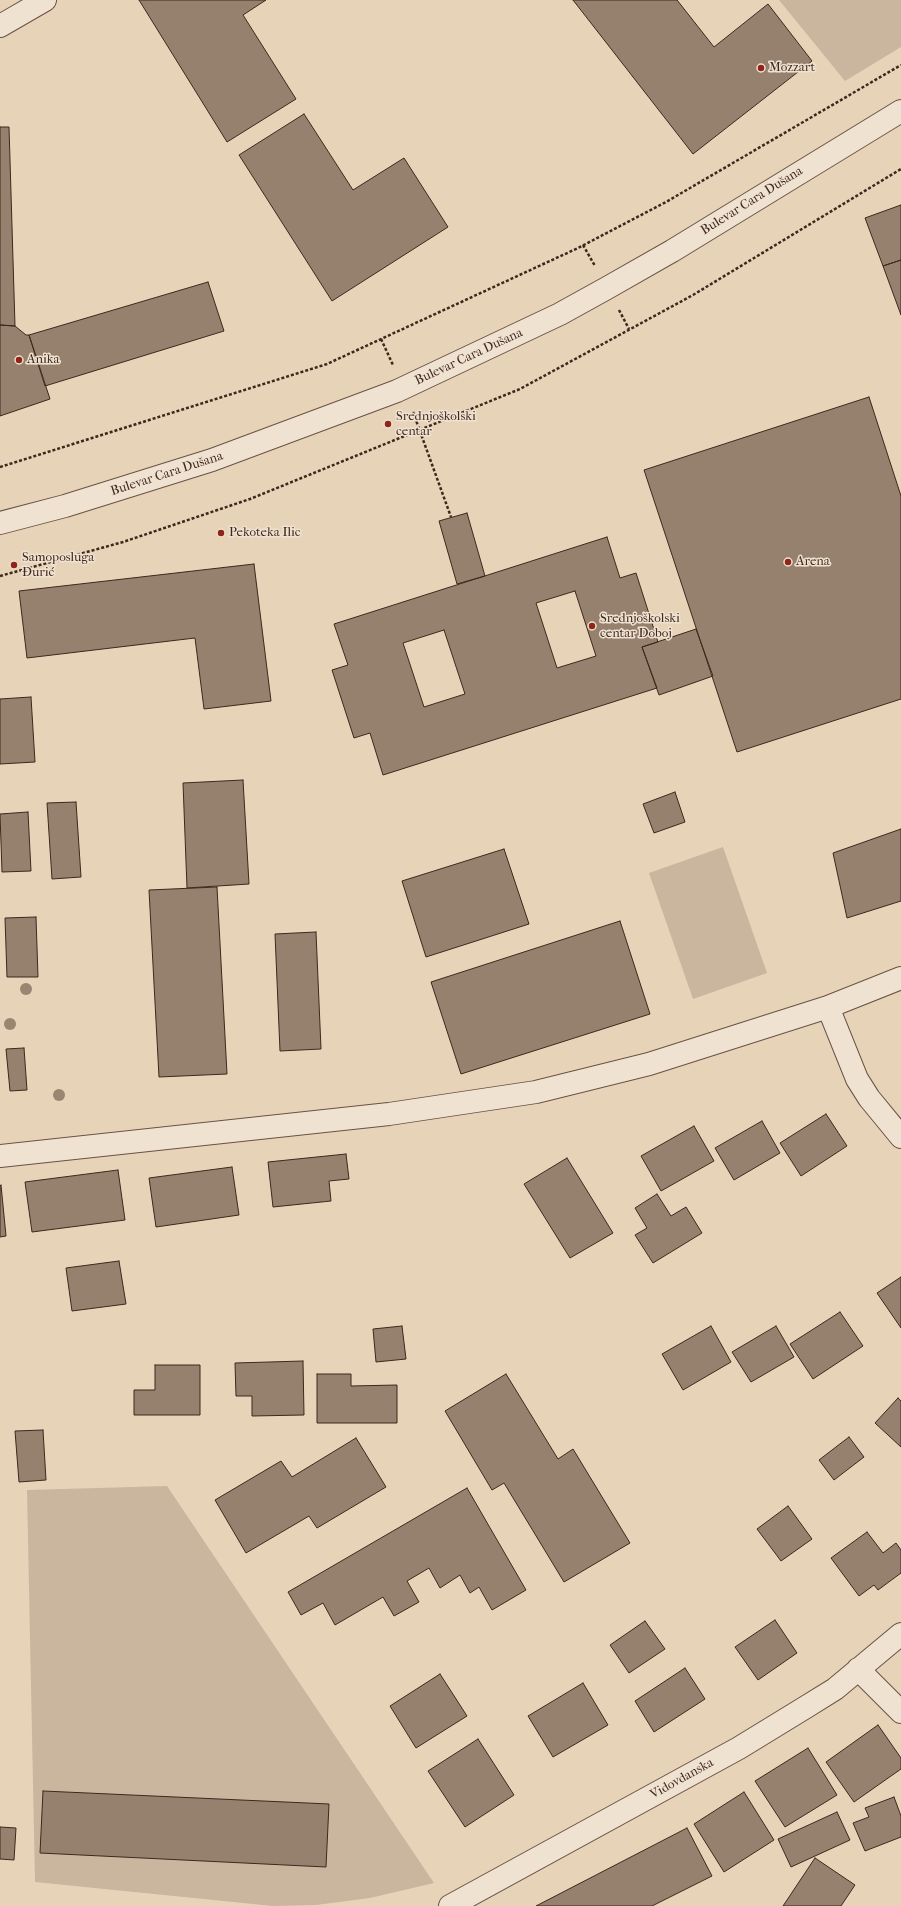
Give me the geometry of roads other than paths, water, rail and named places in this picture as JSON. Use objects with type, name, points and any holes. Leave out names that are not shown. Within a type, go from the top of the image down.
[{"type":"street","points":[[0,26],[45,0]]},
{"type":"street","name":"Bulevar Cara Dušana","points":[[0,523],[66,506],[212,460],[397,391],[567,310],[672,251],[901,111]]},
{"type":"street","points":[[0,1156],[389,1114],[536,1092],[648,1064],[828,1007],[901,978]]},
{"type":"street","points":[[828,1007],[857,1079],[869,1098],[901,1137]]},
{"type":"street","name":"Vidovdanska","points":[[450,1906],[739,1748],[835,1689],[901,1634]]},
{"type":"street","points":[[858,1669],[901,1712]]},
{"type":"place","name":"Mozzart","points":[[761,68]]},
{"type":"place","name":"Anika","points":[[19,360]]},
{"type":"place","name":"Srednjoškolski centar","points":[[388,424]]},
{"type":"place","name":"Pekoteka Ilic","points":[[221,533]]},
{"type":"place","name":"Arena","points":[[788,562]]},
{"type":"place","name":"Samoposluga Đurić","points":[[14,565]]},
{"type":"place","name":"Srednjoškolski centar Doboj","points":[[592,626]]}]
